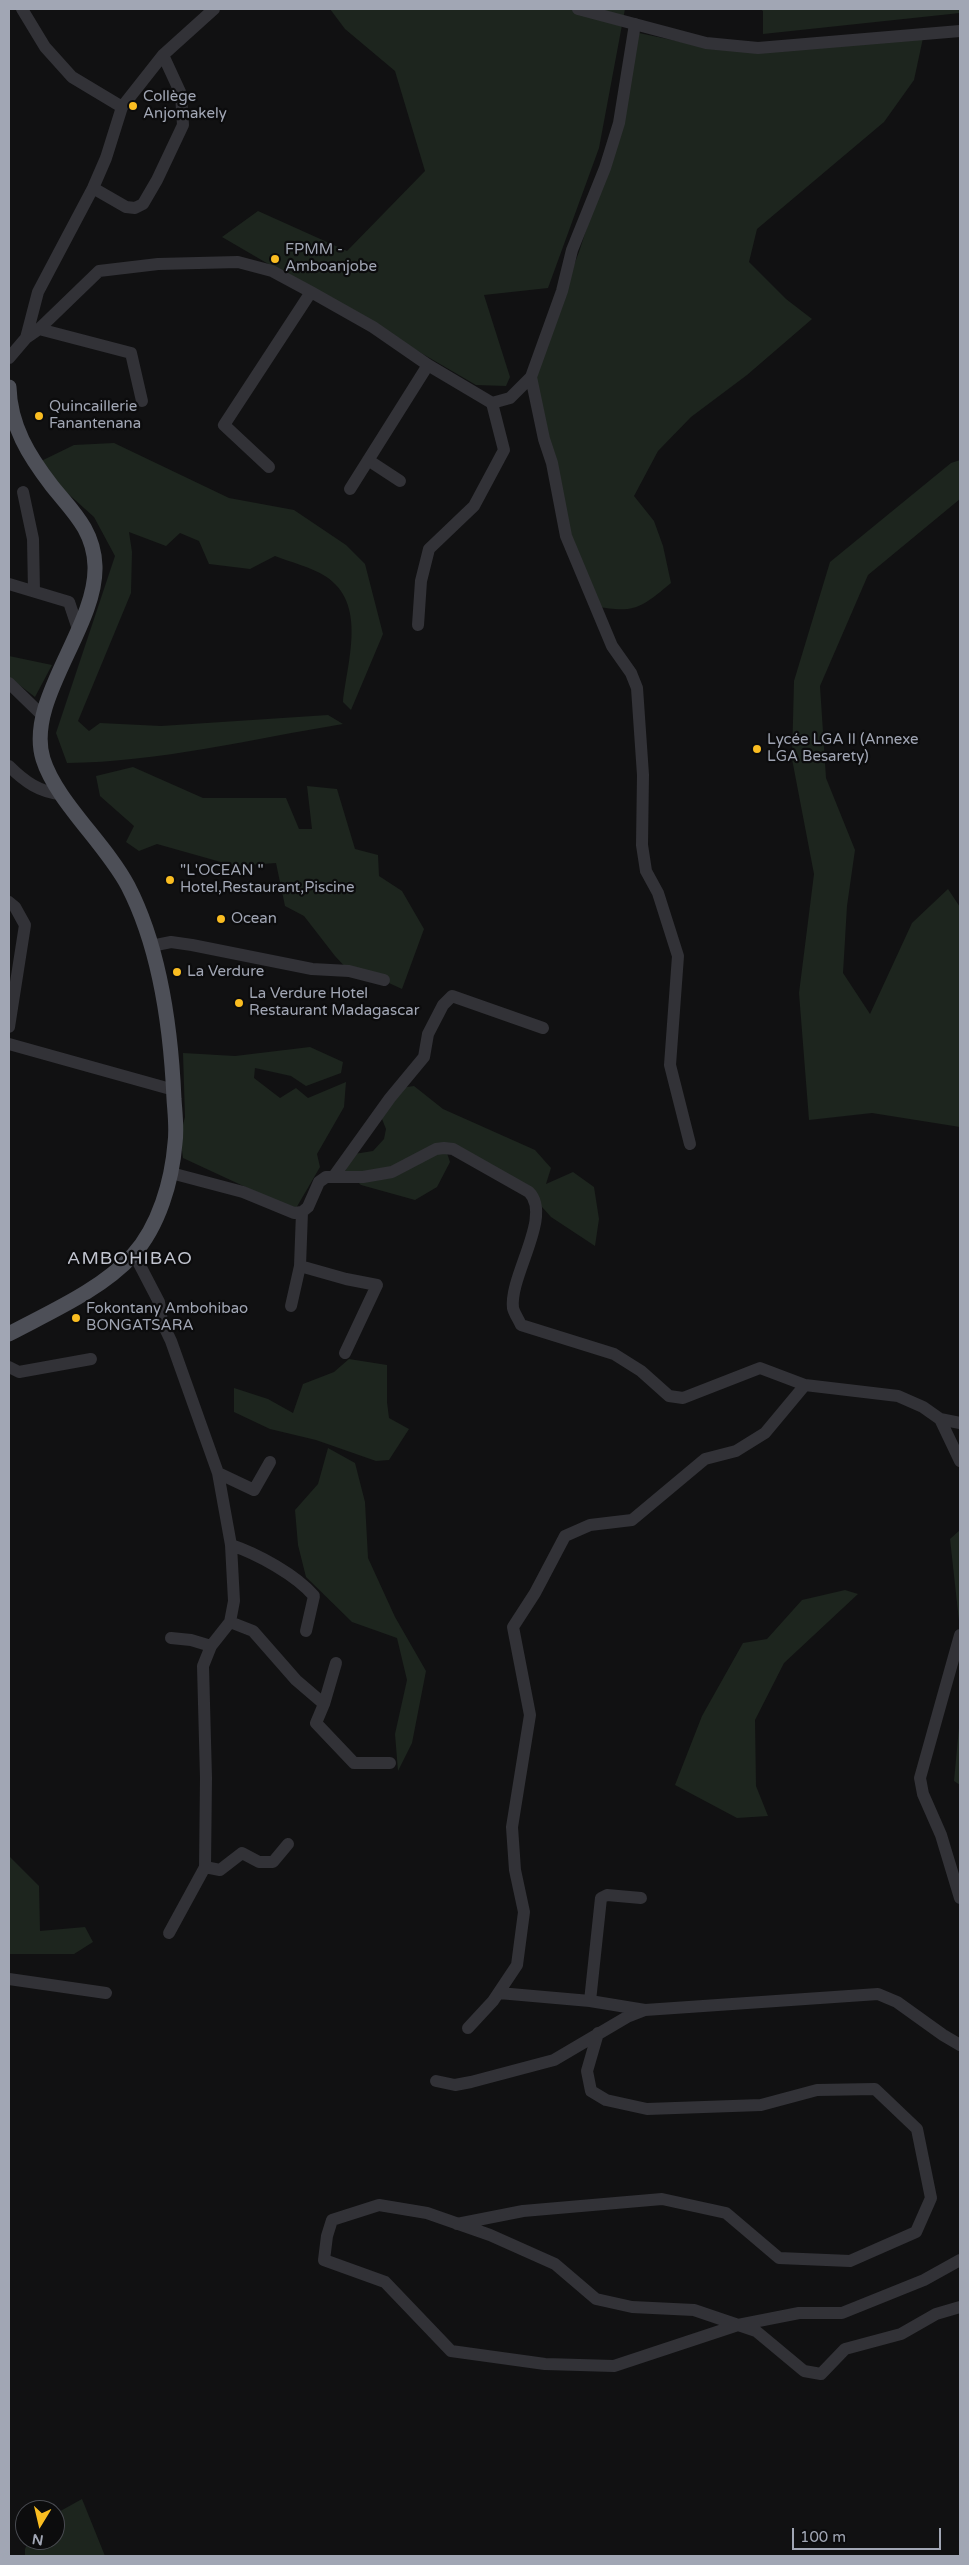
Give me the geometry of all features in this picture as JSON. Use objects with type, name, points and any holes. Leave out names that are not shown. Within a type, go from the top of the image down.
[{"type":"main road","points":[[9,387],[17,430],[25,448],[49,482],[81,520],[92,548],[95,565],[94,587],[49,697],[40,737],[41,750],[52,778],[62,794],[120,870],[142,917],[151,946],[171,1048],[176,1141],[171,1173],[160,1210],[134,1254],[113,1274],[85,1292],[9,1334]]},
{"type":"street","points":[[22,9],[45,47],[72,78],[122,107]]},
{"type":"street","points":[[26,338],[38,292],[93,188],[106,158],[122,107],[164,55],[214,9]]},
{"type":"street","points":[[578,9],[706,43],[758,48],[960,30]]},
{"type":"street","points":[[492,403],[510,398],[531,377],[562,291],[572,250],[605,168],[619,123],[635,24]]},
{"type":"street","points":[[93,188],[126,207],[135,208],[143,204],[157,180],[183,125],[181,94],[164,55]]},
{"type":"street","points":[[9,358],[26,338],[39,329],[99,271],[158,264],[238,262],[272,271],[311,292],[373,327],[428,365],[492,403],[504,450],[474,506],[429,549],[421,580],[418,625]]},
{"type":"street","points":[[269,467],[224,425],[311,292]]},
{"type":"street","points":[[39,329],[131,353],[142,401]]},
{"type":"street","points":[[350,489],[428,365]]},
{"type":"street","points":[[531,377],[544,439],[552,463],[566,536],[612,646],[631,673],[637,688],[643,775],[642,845],[646,871],[658,893],[678,956],[670,1065],[690,1144]]},
{"type":"street","points":[[368,460],[400,481]]},
{"type":"street","points":[[23,492],[33,539],[34,590]]},
{"type":"street","points":[[9,584],[70,602],[78,629]]},
{"type":"street","points":[[9,683],[44,717]]},
{"type":"street","points":[[9,766],[32,785],[48,793],[62,794]]},
{"type":"street","points":[[9,902],[15,907],[25,925],[9,1027]]},
{"type":"street","points":[[151,946],[171,942],[192,945],[312,969],[349,971],[384,980]]},
{"type":"street","points":[[334,1176],[390,1098],[424,1057],[428,1034],[443,1005],[452,996],[543,1028]]},
{"type":"street","points":[[9,1044],[174,1090]]},
{"type":"street","points":[[171,1173],[243,1192],[294,1213],[302,1212],[308,1207],[318,1182],[334,1176],[362,1177],[392,1172],[436,1149],[453,1149],[528,1192],[536,1199],[537,1213],[514,1293],[513,1309],[522,1325],[614,1354],[641,1371],[669,1396],[683,1398],[760,1368],[804,1385],[898,1396],[923,1407],[940,1419],[960,1422]]},
{"type":"street","points":[[291,1306],[300,1266],[302,1212]]},
{"type":"street","points":[[134,1254],[159,1302],[162,1322],[171,1341],[218,1473],[231,1545],[234,1601],[230,1622],[210,1646],[203,1666],[206,1778],[205,1867],[170,1933]]},
{"type":"street","points":[[300,1266],[346,1279],[377,1285],[345,1353]]},
{"type":"street","points":[[9,1367],[19,1372],[91,1359]]},
{"type":"street","points":[[468,2028],[499,1993],[517,1965],[524,1912],[516,1870],[512,1826],[530,1715],[513,1627],[535,1593],[565,1536],[590,1525],[632,1520],[705,1459],[736,1451],[765,1433],[804,1385]]},
{"type":"street","points":[[940,1419],[960,1461]]},
{"type":"street","points":[[218,1473],[254,1490],[270,1462]]},
{"type":"street","points":[[231,1545],[242,1548],[302,1583],[314,1596],[306,1631]]},
{"type":"street","points":[[230,1622],[253,1631],[296,1680],[324,1704]]},
{"type":"street","points":[[960,1635],[920,1778],[923,1794],[941,1836],[960,1898]]},
{"type":"street","points":[[171,1638],[191,1640],[210,1646]]},
{"type":"street","points":[[336,1663],[316,1724],[354,1763],[390,1763]]},
{"type":"street","points":[[205,1867],[220,1870],[242,1853],[259,1862],[273,1862],[288,1844]]},
{"type":"street","points":[[590,2001],[601,1898],[607,1895],[641,1898]]},
{"type":"street","points":[[9,1980],[106,1992]]},
{"type":"street","points":[[499,1993],[590,2001],[645,2010],[878,1994],[897,2002],[960,2045]]},
{"type":"street","points":[[436,2081],[455,2085],[554,2060],[627,2017],[645,2010]]},
{"type":"street","points":[[454,2224],[523,2211],[662,2199],[726,2213],[779,2258],[850,2261],[916,2232],[931,2198],[917,2129],[875,2089],[817,2090],[761,2105],[647,2109],[624,2105],[606,2100],[591,2091],[589,2086],[587,2071],[598,2033]]},
{"type":"street","points":[[960,2260],[924,2280],[842,2313],[799,2313],[738,2325],[614,2366],[545,2364],[452,2351],[386,2282],[324,2260],[327,2236],[332,2220],[379,2205],[427,2213],[490,2235],[555,2264],[596,2299],[632,2306],[694,2310],[738,2325],[756,2331],[804,2371],[821,2374],[845,2349],[902,2334],[936,2314],[960,2307]]},
{"type":"shaded area","points":[[330,9],[625,9],[599,148],[548,288],[484,295],[510,377],[506,386],[476,385],[222,237],[258,211],[347,251],[425,171],[395,71],[345,29]]},
{"type":"shaded area","points":[[760,9],[960,9],[960,13],[763,34],[763,11]]},
{"type":"shaded area","points":[[639,33],[705,47],[923,38],[914,80],[884,122],[757,229],[749,262],[786,299],[812,319],[747,375],[691,417],[658,451],[634,496],[654,521],[663,546],[671,583],[652,598],[636,607],[619,609],[595,606],[579,568],[531,377],[579,252],[619,128]]},
{"type":"shaded area","points":[[114,443],[229,498],[294,510],[346,545],[365,564],[383,634],[351,710],[343,702],[352,634],[351,617],[347,601],[338,588],[325,576],[307,567],[275,556],[250,569],[209,564],[199,541],[180,533],[166,546],[129,532],[132,552],[131,593],[78,721],[89,731],[100,723],[161,726],[328,715],[343,724],[205,749],[136,759],[67,763],[56,733],[115,556],[94,517],[35,464],[74,445]]},
{"type":"shaded area","points":[[960,460],[960,499],[868,575],[820,686],[826,778],[855,850],[847,906],[843,973],[870,1014],[912,923],[948,889],[960,907],[960,1127],[872,1113],[809,1120],[799,993],[814,874],[792,759],[794,681],[830,562],[951,463]]},
{"type":"shaded area","points":[[9,656],[52,665],[35,697],[9,677]]},
{"type":"shaded area","points":[[133,767],[203,798],[286,798],[299,829],[312,829],[307,786],[337,789],[355,849],[378,855],[379,876],[402,891],[424,929],[402,989],[378,978],[349,971],[304,916],[285,906],[276,863],[235,866],[157,844],[139,851],[126,842],[134,826],[100,796],[96,776]]},
{"type":"shaded area","points":[[310,1047],[343,1062],[341,1073],[306,1086],[291,1076],[255,1068],[254,1078],[280,1098],[296,1088],[308,1098],[346,1082],[344,1107],[317,1154],[320,1167],[295,1210],[183,1158],[180,1136],[185,1117],[183,1053],[235,1056]]},
{"type":"shaded area","points":[[414,1086],[443,1109],[535,1150],[551,1168],[546,1184],[573,1172],[594,1187],[599,1219],[595,1246],[551,1217],[534,1198],[444,1144],[450,1162],[437,1187],[415,1200],[361,1185],[339,1165],[354,1154],[373,1151],[384,1139],[386,1129],[382,1119],[393,1089]]},
{"type":"shaded area","points":[[349,1359],[387,1365],[389,1418],[409,1429],[389,1460],[376,1461],[316,1440],[270,1429],[234,1412],[234,1388],[268,1399],[293,1413],[303,1384],[334,1372]]},
{"type":"shaded area","points":[[328,1448],[355,1463],[365,1502],[368,1558],[395,1617],[426,1671],[412,1743],[398,1771],[395,1734],[407,1680],[397,1638],[352,1622],[306,1577],[298,1545],[295,1510],[318,1484]]},
{"type":"shaded area","points":[[960,1530],[960,1630],[950,1539]]},
{"type":"shaded area","points":[[845,1590],[858,1594],[784,1663],[755,1720],[756,1786],[768,1816],[737,1818],[675,1785],[702,1716],[743,1643],[767,1639],[802,1600]]},
{"type":"shaded area","points":[[960,1717],[960,1785],[954,1781]]},
{"type":"shaded area","points":[[9,1856],[39,1886],[40,1931],[85,1927],[93,1942],[74,1954],[9,1954]]},
{"type":"shaded area","points":[[82,2499],[105,2556],[25,2556],[25,2550],[65,2550],[65,2508]]},
{"type":"place","name":"Collège Anjomakely","points":[[133,106]]},
{"type":"place","name":"FPMM - Amboanjobe","points":[[275,259]]},
{"type":"place","name":"Quincaillerie Fanantenana","points":[[39,416]]},
{"type":"place","name":"Lycée LGA II (Annexe LGA Besarety)","points":[[757,749]]},
{"type":"place","name":"\"L'OCEAN \" Hotel,Restaurant,Piscine","points":[[170,880]]},
{"type":"place","name":"Ocean","points":[[221,919]]},
{"type":"place","name":"La Verdure","points":[[177,972]]},
{"type":"place","name":"La Verdure Hotel Restaurant Madagascar","points":[[239,1003]]},
{"type":"place","name":"Fokontany Ambohibao BONGATSARA","points":[[76,1318]]},
{"type":"district","name":"AMBOHIBAO","points":[[130,1259]]}]
